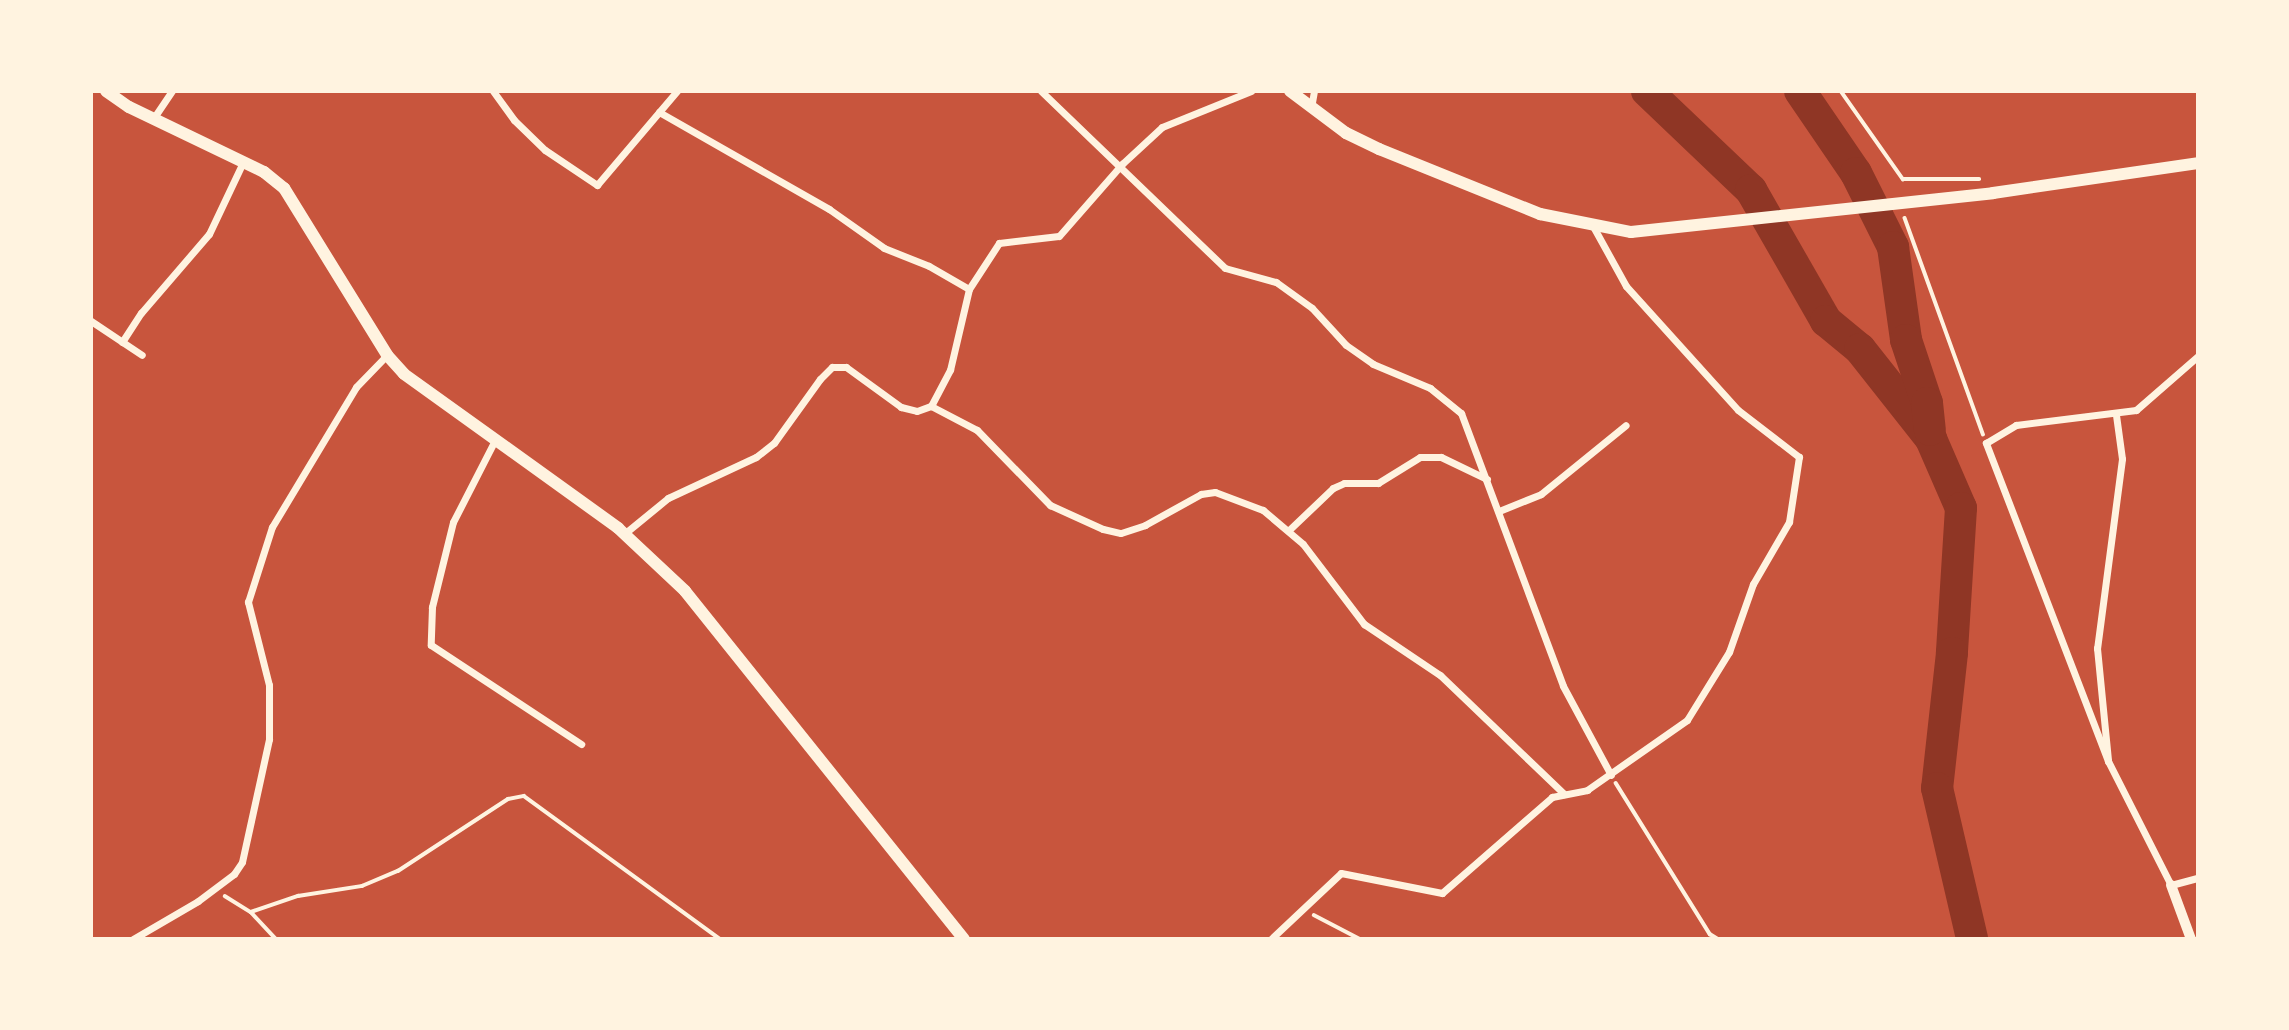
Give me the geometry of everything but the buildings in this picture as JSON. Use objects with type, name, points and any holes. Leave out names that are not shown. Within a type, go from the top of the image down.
[{"type":"main road","points":[[106,91],[153,120],[243,161],[284,188],[299,207],[387,355],[424,392],[624,534],[685,591],[964,939]]},
{"type":"main road","points":[[1290,91],[1311,109],[1379,149],[1540,214],[1594,228],[1658,231],[1993,193],[2198,163]]},
{"type":"street","points":[[153,120],[172,91]]},
{"type":"street","points":[[493,91],[514,120],[545,150],[597,185],[677,91]]},
{"type":"street","points":[[1041,91],[1085,136],[1122,164],[1225,268],[1276,282],[1312,308],[1346,345],[1373,363],[1430,388],[1461,413],[1563,686],[1611,775]]},
{"type":"street","points":[[624,534],[668,498],[756,457],[774,443],[832,367],[846,367],[901,407],[917,411],[931,406],[950,370],[969,289],[999,243],[1059,236],[1122,164],[1162,127],[1251,91]]},
{"type":"street","points":[[1311,109],[1314,91]]},
{"type":"street","points":[[659,112],[829,209],[884,248],[929,266],[969,289]]},
{"type":"street","points":[[122,342],[141,313],[209,234],[243,161]]},
{"type":"street","points":[[1271,939],[1300,907],[1341,873],[1442,893],[1552,797],[1587,790],[1687,720],[1729,652],[1753,584],[1789,522],[1799,457],[1738,410],[1626,286],[1594,228]]},
{"type":"street","points":[[91,321],[142,355]]},
{"type":"street","points":[[133,939],[215,889],[242,862],[269,739],[269,685],[248,602],[272,527],[356,387],[387,355]]},
{"type":"street","points":[[2191,939],[2171,885],[2108,761],[1986,443],[2016,425],[2116,415],[2136,410],[2198,356]]},
{"type":"street","points":[[931,406],[977,430],[1050,505],[1102,529],[1121,533],[1145,525],[1185,499],[1215,492],[1263,510],[1290,529],[1364,624],[1440,675],[1564,794]]},
{"type":"street","points":[[2108,761],[2097,648],[2122,459],[2116,415]]},
{"type":"street","points":[[1499,511],[1541,494],[1626,425]]},
{"type":"street","points":[[495,440],[453,522],[432,607],[431,645],[581,744]]},
{"type":"street","points":[[1290,529],[1334,488],[1344,483],[1378,483],[1420,457],[1441,457],[1487,479]]},
{"type":"street","points":[[2171,885],[2198,878]]},
{"type":"path","points":[[1841,91],[1903,179],[1977,177],[1993,193]]},
{"type":"path","points":[[1895,203],[1986,443]]},
{"type":"path","points":[[1611,775],[1710,934],[1718,939]]},
{"type":"path","points":[[251,912],[298,896],[362,886],[398,871],[508,799],[524,796],[720,939]]},
{"type":"path","points":[[215,889],[251,912],[276,939]]},
{"type":"path","points":[[1300,907],[1360,939]]},
{"type":"waterway","points":[[1647,91],[1751,190],[1826,321],[1860,349],[1931,439],[1961,508],[1952,653],[1937,788],[1972,939]]},
{"type":"waterway","points":[[1800,91],[1856,173],[1893,247],[1906,340],[1927,403],[1930,430]]}]
